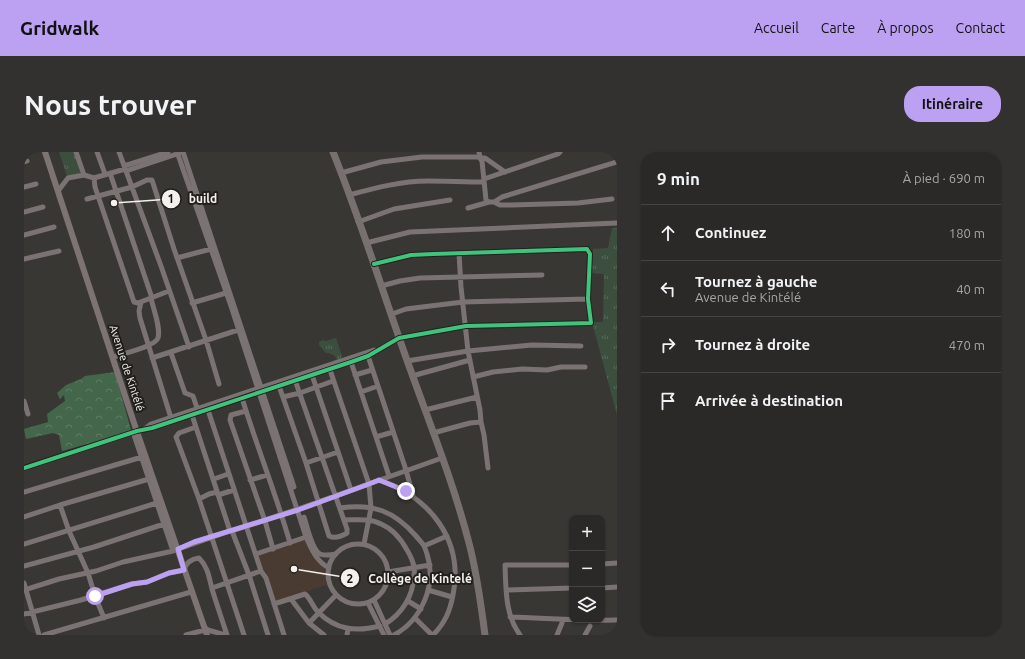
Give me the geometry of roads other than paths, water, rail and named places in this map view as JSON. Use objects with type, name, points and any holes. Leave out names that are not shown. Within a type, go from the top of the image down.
[{"type":"highway","points":[[333,152],[392,314],[412,376],[442,458],[469,543],[479,590],[485,635]]},
{"type":"main road","name":"Avenue de Kintélé","points":[[45,152],[113,357],[135,432],[205,630]]},
{"type":"street","points":[[76,152],[84,175]]},
{"type":"street","points":[[97,152],[116,191],[151,298],[159,334],[158,340],[155,342],[113,357]]},
{"type":"street","points":[[119,152],[188,347]]},
{"type":"street","points":[[125,169],[168,152]]},
{"type":"street","points":[[479,152],[486,200],[500,204],[563,203],[612,199]]},
{"type":"street","points":[[349,195],[407,182],[484,180],[560,152]]},
{"type":"street","points":[[58,192],[68,178],[84,175],[94,178],[179,153]]},
{"type":"street","points":[[179,153],[238,330],[261,390]]},
{"type":"street","points":[[179,153],[314,547],[317,552],[323,555],[336,554]]},
{"type":"street","points":[[341,173],[380,162],[422,157],[485,158],[504,172]]},
{"type":"street","points":[[468,208],[492,202],[502,197],[617,162]]},
{"type":"street","points":[[94,178],[134,302],[142,302],[169,291]]},
{"type":"street","points":[[87,200],[132,187],[147,180],[152,180],[220,384]]},
{"type":"street","points":[[24,187],[36,184]]},
{"type":"street","points":[[358,222],[394,209],[450,200]]},
{"type":"street","points":[[24,212],[43,207]]},
{"type":"street","points":[[366,242],[410,232],[617,223]]},
{"type":"street","points":[[24,235],[54,227]]},
{"type":"street","points":[[177,258],[211,249]]},
{"type":"street","points":[[146,428],[152,428],[329,367],[368,356],[399,338],[466,326],[591,323],[588,299],[590,254],[587,249],[411,255],[374,264]]},
{"type":"street","points":[[24,259],[59,250]]},
{"type":"street","points":[[459,253],[460,278],[468,351],[480,410],[480,422],[484,435],[488,468]]},
{"type":"street","points":[[381,286],[420,278],[542,275]]},
{"type":"street","points":[[192,303],[226,293]]},
{"type":"street","points":[[392,314],[406,310],[463,302],[588,299]]},
{"type":"street","points":[[142,302],[140,318],[171,418]]},
{"type":"street","points":[[152,358],[238,330]]},
{"type":"street","points":[[407,361],[468,351],[532,345],[581,346]]},
{"type":"street","points":[[24,468],[135,432],[146,428],[151,424],[197,408],[207,408],[242,398],[261,390],[279,386],[312,375],[367,351],[379,349]]},
{"type":"street","points":[[171,353],[185,393],[193,396],[197,408]]},
{"type":"street","points":[[368,356],[414,496]]},
{"type":"street","points":[[412,376],[470,360]]},
{"type":"street","points":[[351,362],[389,476]]},
{"type":"street","points":[[473,377],[493,372],[522,369],[547,370],[561,367],[585,366]]},
{"type":"street","points":[[329,367],[369,484],[371,508],[364,544]]},
{"type":"street","points":[[355,375],[372,370]]},
{"type":"street","points":[[312,375],[351,490]]},
{"type":"street","points":[[279,386],[331,537],[342,536],[347,533],[348,530],[295,380]]},
{"type":"street","points":[[283,397],[300,393],[333,381]]},
{"type":"street","points":[[361,392],[378,386]]},
{"type":"street","points":[[425,410],[477,397]]},
{"type":"street","points":[[242,398],[267,475],[282,515],[290,543]]},
{"type":"street","points":[[24,400],[28,414]]},
{"type":"street","points":[[207,408],[228,474],[247,526],[261,571],[266,578],[284,635]]},
{"type":"street","points":[[246,411],[231,415],[230,420],[265,520],[272,549]]},
{"type":"street","points":[[192,414],[231,531],[249,575],[268,635]]},
{"type":"street","points":[[433,433],[470,423],[480,422]]},
{"type":"street","points":[[196,427],[179,433],[176,437],[199,499],[244,635]]},
{"type":"street","points":[[135,432],[164,524],[176,550]]},
{"type":"street","points":[[376,437],[393,432]]},
{"type":"street","points":[[306,463],[338,452]]},
{"type":"street","points":[[24,492],[142,457]]},
{"type":"street","points":[[25,590],[59,579],[88,573],[123,562],[176,550],[300,509],[442,458]]},
{"type":"street","points":[[214,479],[228,474]]},
{"type":"street","points":[[250,480],[267,475]]},
{"type":"street","points":[[24,517],[149,479]]},
{"type":"street","points":[[379,480],[414,496],[433,514],[447,536],[453,553],[455,582],[445,621],[433,635],[415,618]]},
{"type":"street","points":[[199,499],[209,494],[218,494],[234,490]]},
{"type":"street","points":[[24,544],[157,503]]},
{"type":"street","points":[[60,505],[69,531],[88,573],[104,618]]},
{"type":"street","points":[[340,508],[351,506],[383,511],[401,521],[424,546],[430,566],[428,590],[421,609],[415,618],[406,627],[394,635]]},
{"type":"street","points":[[300,509],[306,536],[313,552],[318,560],[329,568]]},
{"type":"street","points":[[274,604],[306,594],[318,613],[331,622],[348,629],[365,630],[382,625],[401,610],[408,601],[414,581],[415,568],[410,556],[399,538],[391,530],[380,523],[368,520],[344,520]]},
{"type":"street","points":[[24,566],[79,551],[164,524]]},
{"type":"street","points":[[256,554],[306,536]]},
{"type":"street","points":[[424,546],[447,536]]},
{"type":"street","points":[[354,544],[364,544],[381,554],[386,562],[388,580],[381,594],[374,600],[368,603],[351,604],[336,595],[331,588],[328,579],[329,568],[336,554],[344,548],[354,544]]},
{"type":"street","points":[[24,614],[95,596],[132,584],[147,582],[169,573],[184,570],[190,561],[194,558],[199,558],[206,566],[226,635]]},
{"type":"street","points":[[605,564],[617,564]]},
{"type":"street","points":[[520,635],[510,617],[506,590],[505,565],[569,565]]},
{"type":"street","points":[[388,572],[430,566]]},
{"type":"street","points":[[212,588],[261,571]]},
{"type":"street","points":[[24,583],[39,635]]},
{"type":"street","points":[[605,588],[617,587]]},
{"type":"street","points":[[506,590],[569,588]]},
{"type":"street","points":[[428,590],[452,597]]},
{"type":"street","points":[[44,635],[55,634],[191,592]]},
{"type":"street","points":[[309,623],[336,595]]},
{"type":"street","points":[[292,599],[309,623],[324,635]]},
{"type":"street","points":[[374,600],[384,635]]},
{"type":"street","points":[[408,601],[421,609]]},
{"type":"street","points":[[368,603],[390,635]]},
{"type":"street","points":[[510,617],[537,617],[578,621],[617,620]]},
{"type":"street","points":[[557,635],[562,623]]},
{"type":"street","points":[[585,635],[590,626]]},
{"type":"street","points":[[347,635],[348,629]]},
{"type":"street","points":[[186,635],[208,630],[226,635]]},
{"type":"place","name":"build","points":[[114,203]]},
{"type":"place","name":"Collège de Kintelé","points":[[294,569]]}]
